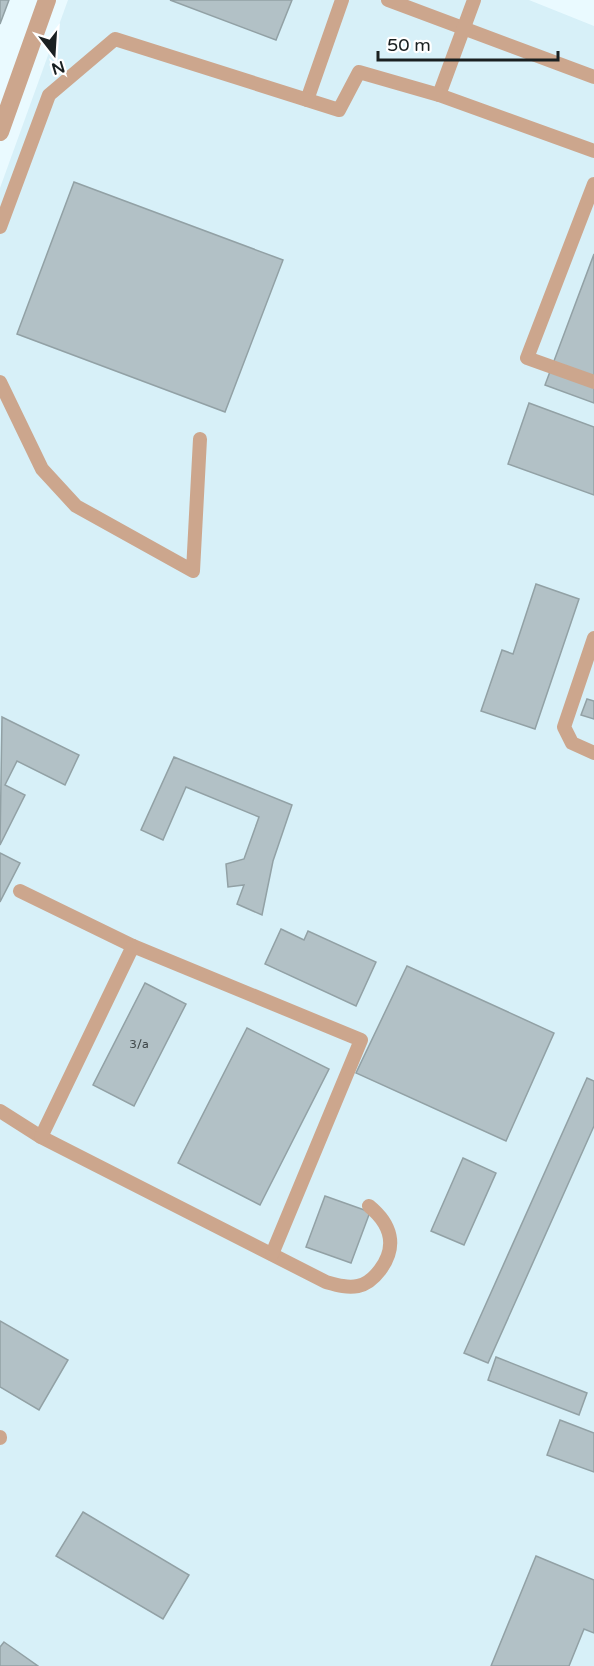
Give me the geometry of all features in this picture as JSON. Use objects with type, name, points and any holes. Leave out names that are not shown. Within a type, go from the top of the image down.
[{"type":"street","points":[[0,132],[47,0]]},
{"type":"lane","points":[[307,100],[342,0]]},
{"type":"lane","points":[[388,0],[594,77]]},
{"type":"lane","points":[[439,95],[474,0]]},
{"type":"lane","points":[[0,227],[49,95],[115,39],[339,110],[359,72],[439,95],[594,151]]},
{"type":"lane","points":[[594,184],[527,358],[594,382]]},
{"type":"lane","points":[[0,382],[42,470],[75,506],[194,571],[200,439]]},
{"type":"lane","points":[[594,638],[564,727],[572,742],[594,753]]},
{"type":"lane","points":[[20,891],[133,946],[361,1040],[272,1254]]},
{"type":"lane","points":[[41,1137],[133,946]]},
{"type":"lane","points":[[0,1111],[41,1137],[336,1285],[360,1286],[372,1280],[387,1257],[391,1240],[382,1217],[369,1206]]},
{"type":"shaded area","points":[[68,0],[529,0],[594,26],[594,1666],[0,1666],[0,188]]},
{"type":"building","points":[[0,0],[9,0],[0,24]]},
{"type":"building","points":[[170,0],[292,0],[276,40]]},
{"type":"building","points":[[74,182],[283,260],[225,412],[17,334]]},
{"type":"building","points":[[594,254],[594,403],[545,385]]},
{"type":"building","points":[[529,403],[594,427],[594,495],[508,464]]},
{"type":"building","points":[[536,584],[579,599],[535,729],[481,711],[502,650],[513,654]]},
{"type":"building","points":[[587,699],[594,701],[594,719],[581,715]]},
{"type":"building","points":[[2,717],[79,755],[65,785],[17,761],[5,785],[25,795],[0,845]]},
{"type":"building","points":[[174,757],[292,805],[273,861],[262,915],[237,904],[244,885],[228,887],[226,864],[244,859],[259,817],[186,787],[163,840],[141,830]]},
{"type":"building","points":[[0,853],[20,863],[0,902]]},
{"type":"building","points":[[281,929],[304,940],[308,931],[376,962],[356,1006],[265,964]]},
{"type":"building","points":[[407,966],[554,1033],[506,1141],[356,1073]]},
{"type":"building","points":[[145,983],[186,1004],[134,1106],[93,1085]]},
{"type":"building","points":[[247,1028],[329,1069],[260,1205],[178,1163]]},
{"type":"building","points":[[587,1078],[594,1081],[594,1126],[488,1363],[464,1353]]},
{"type":"building","points":[[463,1158],[496,1173],[464,1245],[431,1231]]},
{"type":"building","points":[[325,1196],[370,1212],[351,1263],[306,1247]]},
{"type":"building","points":[[0,1321],[68,1360],[39,1410],[0,1387]]},
{"type":"building","points":[[496,1357],[587,1393],[579,1415],[488,1380]]},
{"type":"building","points":[[560,1420],[594,1433],[594,1472],[547,1455]]},
{"type":"building","points":[[83,1512],[189,1575],[163,1619],[56,1556]]},
{"type":"building","points":[[536,1556],[594,1580],[594,1633],[584,1629],[569,1666],[491,1666]]},
{"type":"building","points":[[4,1642],[38,1666],[0,1666],[0,1647]]}]
